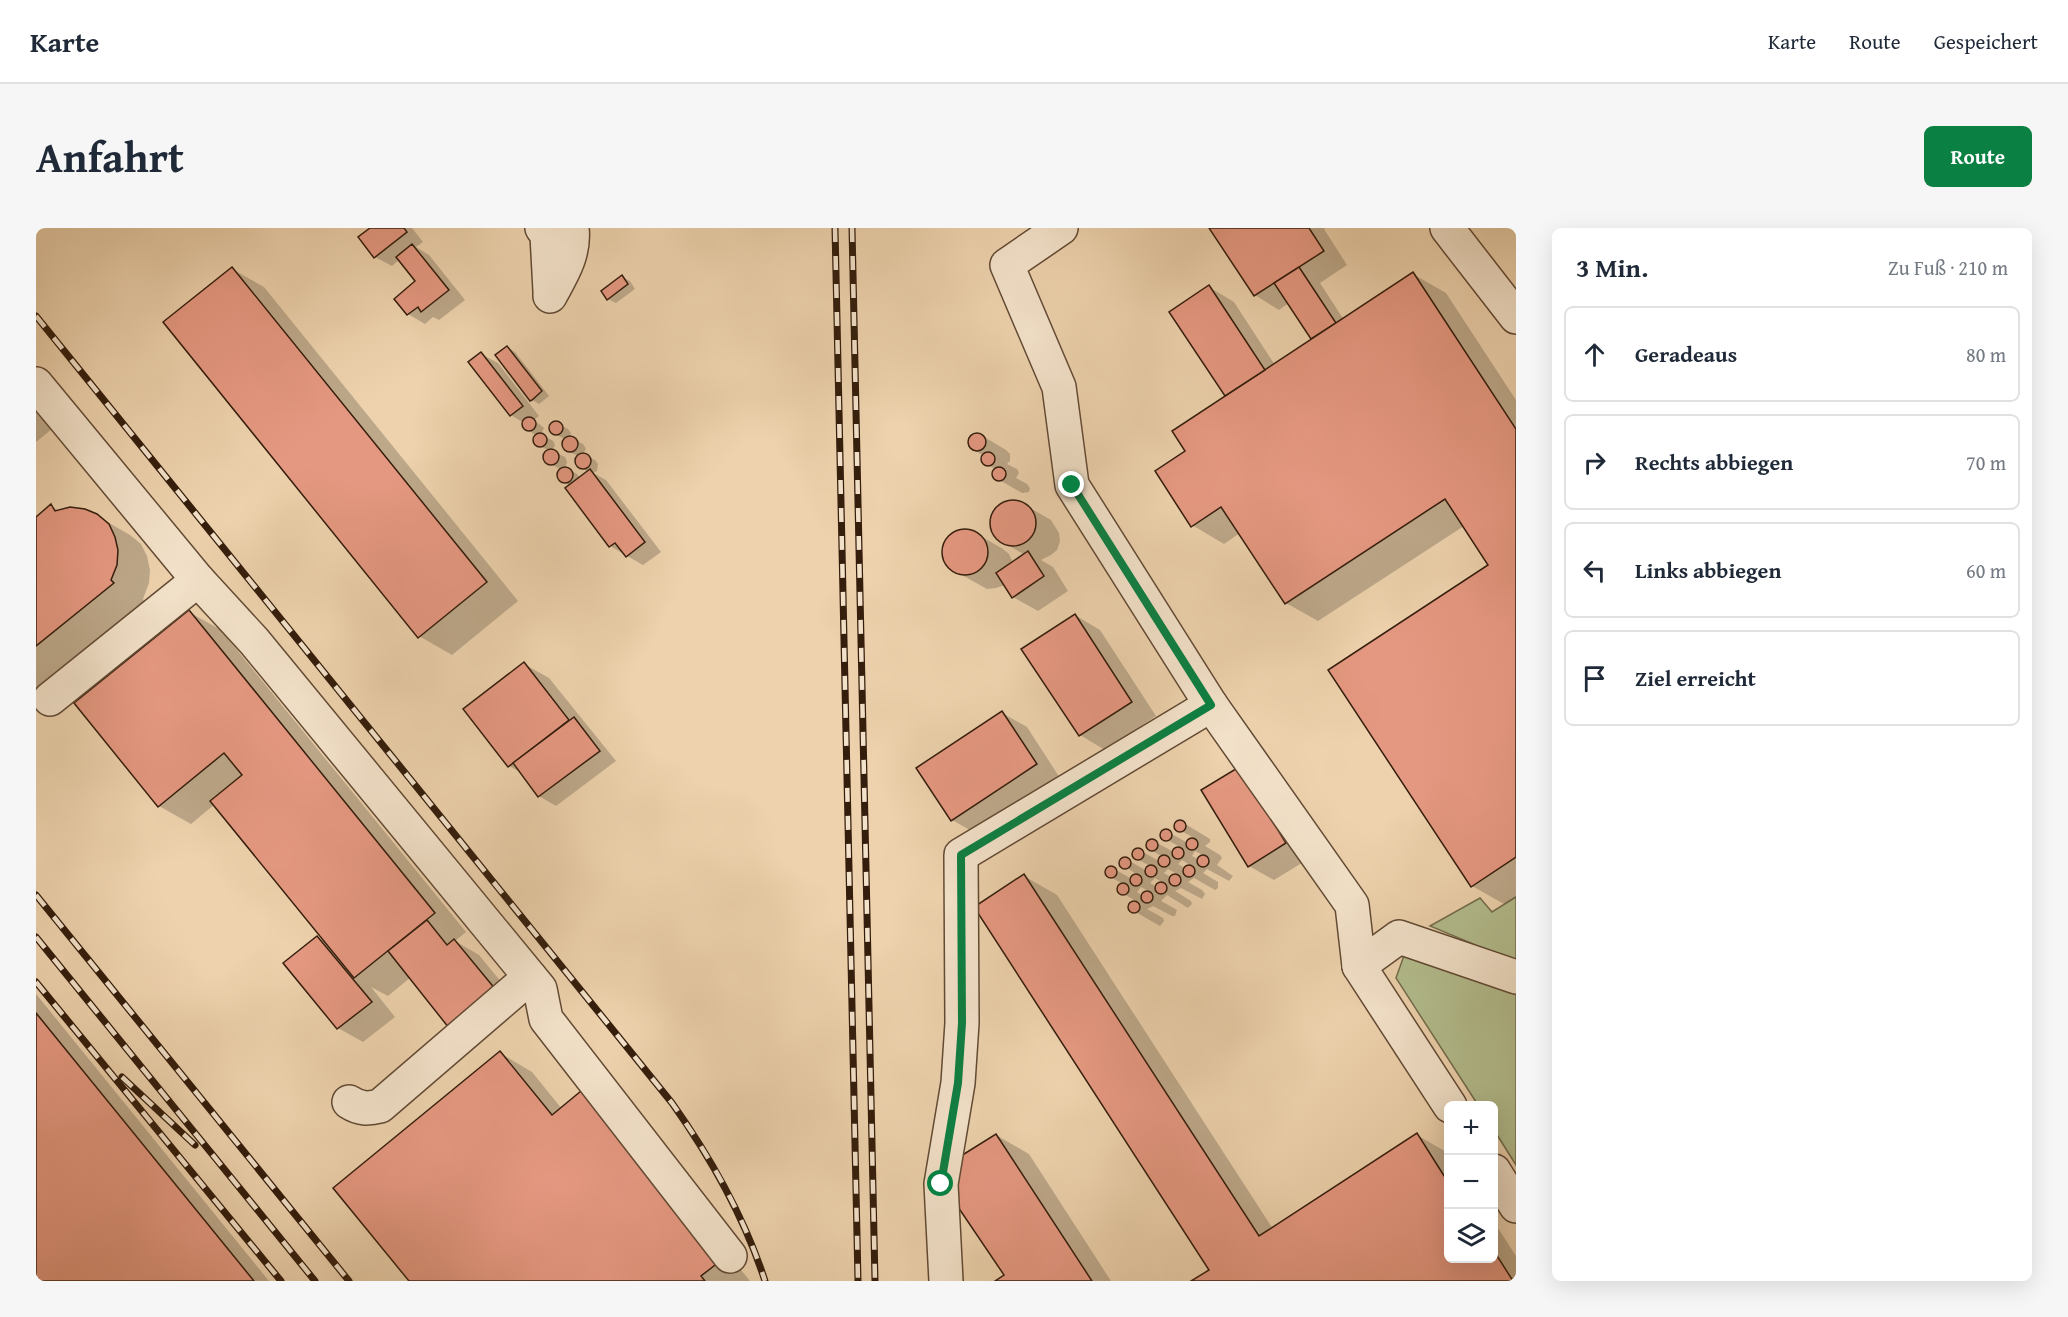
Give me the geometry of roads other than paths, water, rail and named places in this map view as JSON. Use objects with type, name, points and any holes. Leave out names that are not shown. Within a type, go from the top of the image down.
[{"type":"lane","points":[[542,228],[547,235],[550,296],[568,264],[573,238],[572,228]]},
{"type":"lane","points":[[1061,228],[1007,265],[1059,387],[1072,485],[1211,705],[1352,905],[1359,966],[1447,1101]]},
{"type":"lane","points":[[1447,228],[1516,317]]},
{"type":"lane","points":[[36,384],[198,580],[254,642],[540,988],[546,1019],[730,1256]]},
{"type":"lane","points":[[50,699],[198,580]]},
{"type":"lane","points":[[946,1281],[941,1184],[960,1059],[962,1023],[961,855],[1211,705]]},
{"type":"lane","points":[[1359,966],[1399,937],[1516,976]]},
{"type":"lane","points":[[349,1102],[368,1109],[380,1106],[530,977]]},
{"type":"lane","points":[[1498,1177],[1516,1206]]},
{"type":"railway","points":[[835,228],[858,1281]]},
{"type":"railway","points":[[852,228],[875,1281]]},
{"type":"railway","points":[[36,316],[672,1103],[725,1188],[747,1233],[765,1281]]},
{"type":"railway","points":[[36,895],[349,1281]]},
{"type":"railway","points":[[36,937],[315,1281]]},
{"type":"railway","points":[[36,982],[281,1281]]},
{"type":"railway","points":[[122,1077],[195,1145]]}]
